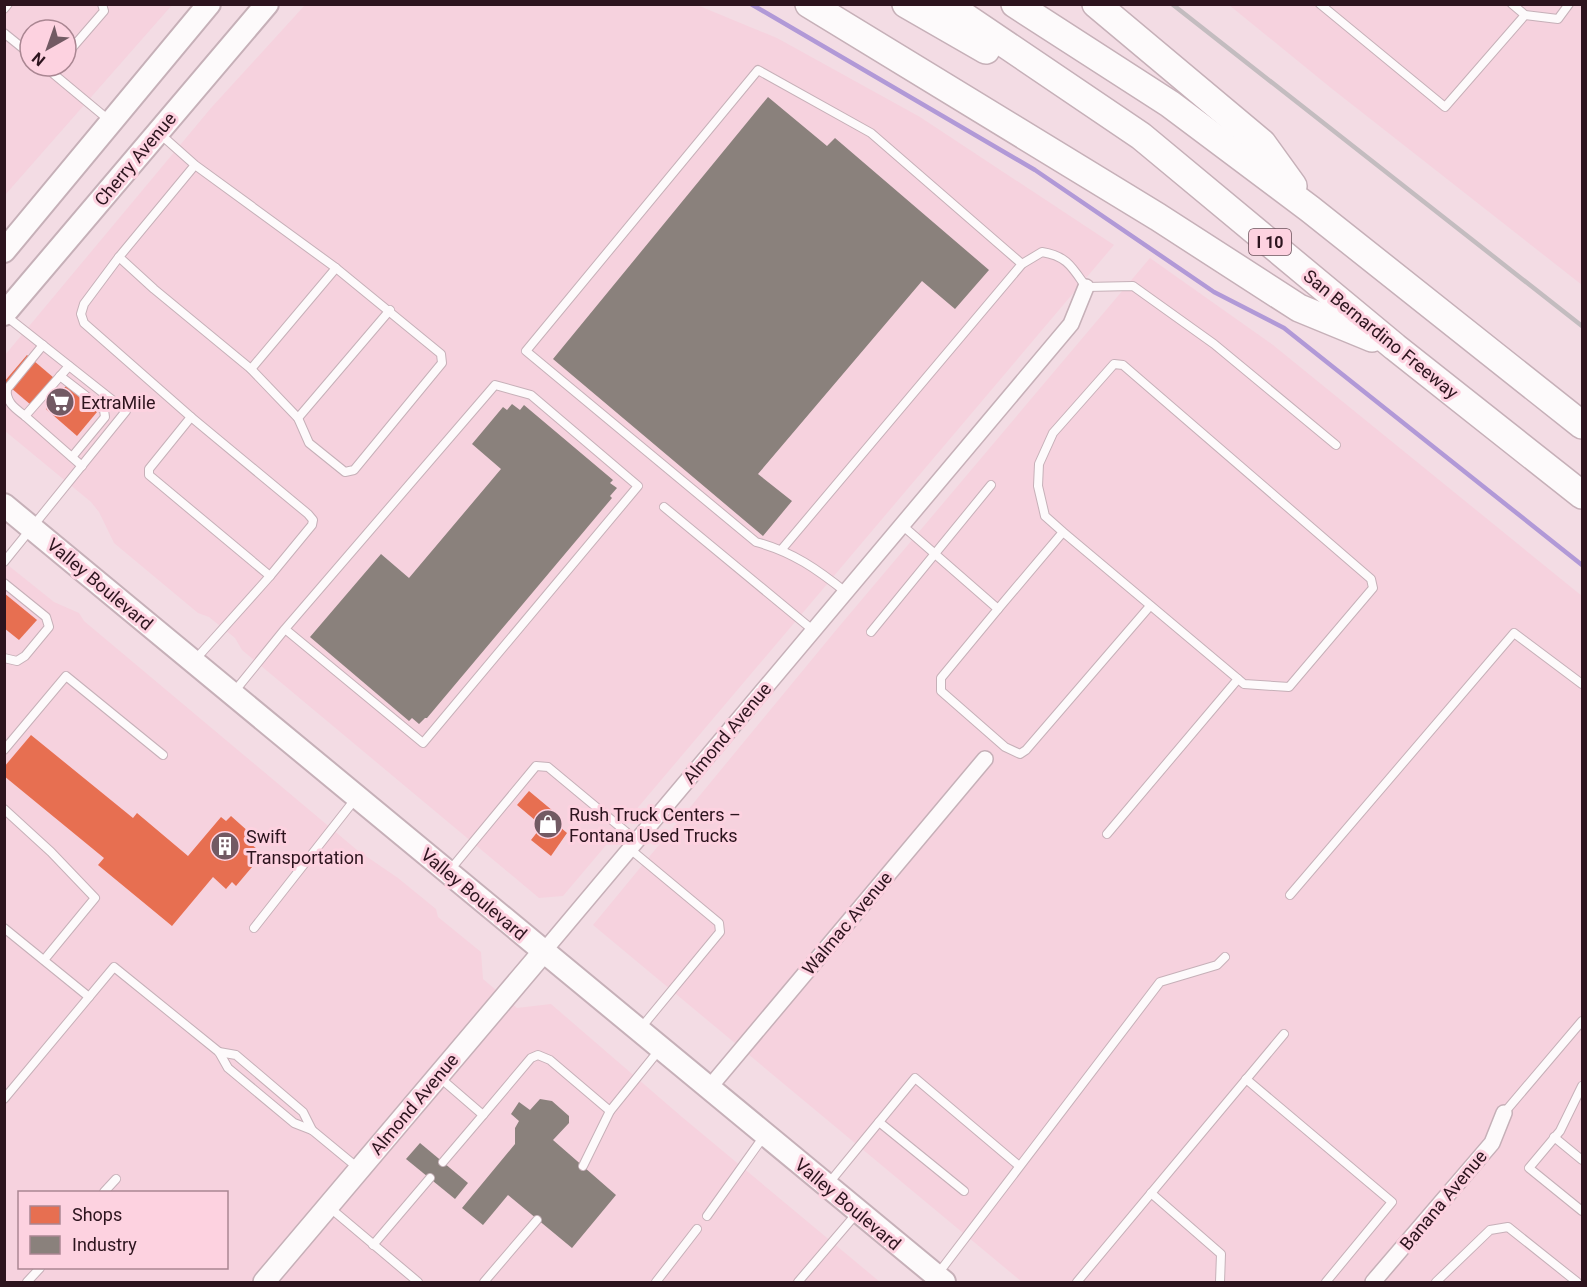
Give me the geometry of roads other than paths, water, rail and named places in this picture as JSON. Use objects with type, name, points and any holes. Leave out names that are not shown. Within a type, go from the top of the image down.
[{"type":"highway","points":[[809,4],[1158,217],[1299,308],[1395,347]]},
{"type":"highway","points":[[906,4],[1141,136]]},
{"type":"highway","name":"San Bernardino Freeway","points":[[946,4],[1141,136],[1395,347],[1582,495]]},
{"type":"highway","points":[[1015,4],[1170,104],[1310,209],[1582,425]]},
{"type":"highway","points":[[1096,4],[1262,143],[1310,209]]},
{"type":"main road","points":[[4,251],[209,4]]},
{"type":"main road","name":"Cherry Avenue","points":[[4,314],[267,4]]},
{"type":"main road","name":"Valley Boulevard","points":[[4,505],[940,1279]]},
{"type":"street","name":"Almond Avenue","points":[[264,1282],[847,593],[1071,324],[1086,287]]},
{"type":"street","name":"Walmac Avenue","points":[[709,1088],[985,759]]},
{"type":"street","name":"Banana Avenue","points":[[1373,1282],[1492,1143],[1504,1113]]},
{"type":"lane","points":[[4,9],[8,4]]},
{"type":"lane","points":[[78,42],[104,11],[102,4]]},
{"type":"lane","points":[[1320,4],[1445,107],[1525,15]]},
{"type":"lane","points":[[1512,4],[1525,15],[1558,19],[1568,5]]},
{"type":"lane","points":[[4,33],[18,44]]},
{"type":"lane","points":[[847,593],[824,575],[782,549],[756,542],[526,351],[758,70],[871,133],[1022,264]]},
{"type":"lane","points":[[64,78],[111,122]]},
{"type":"lane","points":[[119,257],[251,369],[298,418],[309,444],[345,472],[354,470],[442,363],[441,354],[390,310],[195,165],[158,132]]},
{"type":"lane","points":[[194,662],[270,576],[312,525],[313,520],[84,323],[81,314],[84,304],[119,257],[195,165]]},
{"type":"lane","points":[[782,549],[1022,264],[1042,252],[1054,254],[1069,262],[1086,287],[1133,286],[1214,344],[1336,444]]},
{"type":"lane","points":[[251,369],[336,268]]},
{"type":"lane","points":[[298,418],[390,310]]},
{"type":"lane","points":[[4,314],[126,411],[4,562]]},
{"type":"lane","points":[[43,345],[7,389],[6,395],[9,402],[82,466]]},
{"type":"lane","points":[[1114,364],[1123,364],[1371,579],[1373,588],[1289,687],[1245,684],[1063,532],[1045,516],[1038,486],[1039,464],[1053,433],[1114,364]]},
{"type":"lane","points":[[25,416],[69,366]]},
{"type":"lane","points":[[60,376],[104,410],[105,417],[72,457]]},
{"type":"lane","points":[[233,694],[285,629],[495,386],[531,394],[638,486],[423,742],[285,629]]},
{"type":"lane","points":[[191,417],[149,469],[149,475],[270,576]]},
{"type":"lane","points":[[872,632],[991,485]]},
{"type":"lane","points":[[664,507],[814,631]]},
{"type":"lane","points":[[903,526],[998,609]]},
{"type":"lane","points":[[1063,532],[941,678],[941,691],[1005,747],[1020,754],[1026,750],[1150,606]]},
{"type":"lane","points":[[4,583],[46,617],[49,627],[25,656],[17,661],[4,658]]},
{"type":"lane","points":[[1290,895],[1514,633],[1582,684]]},
{"type":"lane","points":[[4,750],[66,676],[163,755]]},
{"type":"lane","points":[[1107,834],[1238,679]]},
{"type":"lane","points":[[448,872],[536,766],[548,767],[719,923],[720,932],[639,1030]]},
{"type":"lane","points":[[254,928],[357,797]]},
{"type":"lane","points":[[4,809],[51,852],[95,898],[44,960]]},
{"type":"lane","points":[[4,928],[88,996]]},
{"type":"lane","points":[[940,1279],[1018,1165],[1160,982],[1217,965],[1225,957]]},
{"type":"lane","points":[[4,1099],[114,967],[219,1052],[228,1068],[294,1123],[312,1130],[359,1169]]},
{"type":"lane","points":[[1504,1113],[1582,1021]]},
{"type":"lane","points":[[1077,1282],[1284,1035]]},
{"type":"lane","points":[[583,1166],[610,1111],[661,1048]]},
{"type":"lane","points":[[219,1052],[236,1055],[303,1112],[312,1130]]},
{"type":"lane","points":[[443,1162],[531,1058],[538,1055],[550,1060],[610,1111]]},
{"type":"lane","points":[[438,1076],[483,1115]]},
{"type":"lane","points":[[827,1186],[915,1078],[1018,1165]]},
{"type":"lane","points":[[1246,1079],[1392,1202],[1326,1282]]},
{"type":"lane","points":[[1582,1086],[1579,1099],[1554,1137],[1529,1168],[1582,1210]]},
{"type":"lane","points":[[879,1122],[963,1191]]},
{"type":"lane","points":[[707,1216],[765,1135]]},
{"type":"lane","points":[[1554,1137],[1582,1160]]},
{"type":"lane","points":[[373,1245],[430,1178]]},
{"type":"lane","points":[[106,1191],[116,1179]]},
{"type":"lane","points":[[1151,1193],[1221,1254],[1220,1282]]},
{"type":"lane","points":[[328,1206],[418,1282]]},
{"type":"lane","points":[[802,1282],[858,1211]]},
{"type":"lane","points":[[484,1282],[537,1220]]},
{"type":"lane","points":[[1436,1282],[1490,1230],[1508,1227],[1577,1282]]},
{"type":"lane","points":[[656,1282],[697,1229]]},
{"type":"lane","points":[[27,1282],[39,1269]]},
{"type":"waterway","points":[[751,4],[1035,170],[1214,292],[1284,328],[1582,565]]},
{"type":"railway","points":[[1172,4],[1582,326]]},
{"type":"place","name":"ExtraMile","points":[[60,402]]},
{"type":"place","name":"Rush Truck Centers – Fontana Used Trucks","points":[[548,824]]},
{"type":"place","name":"Swift Transportation","points":[[225,846]]}]
